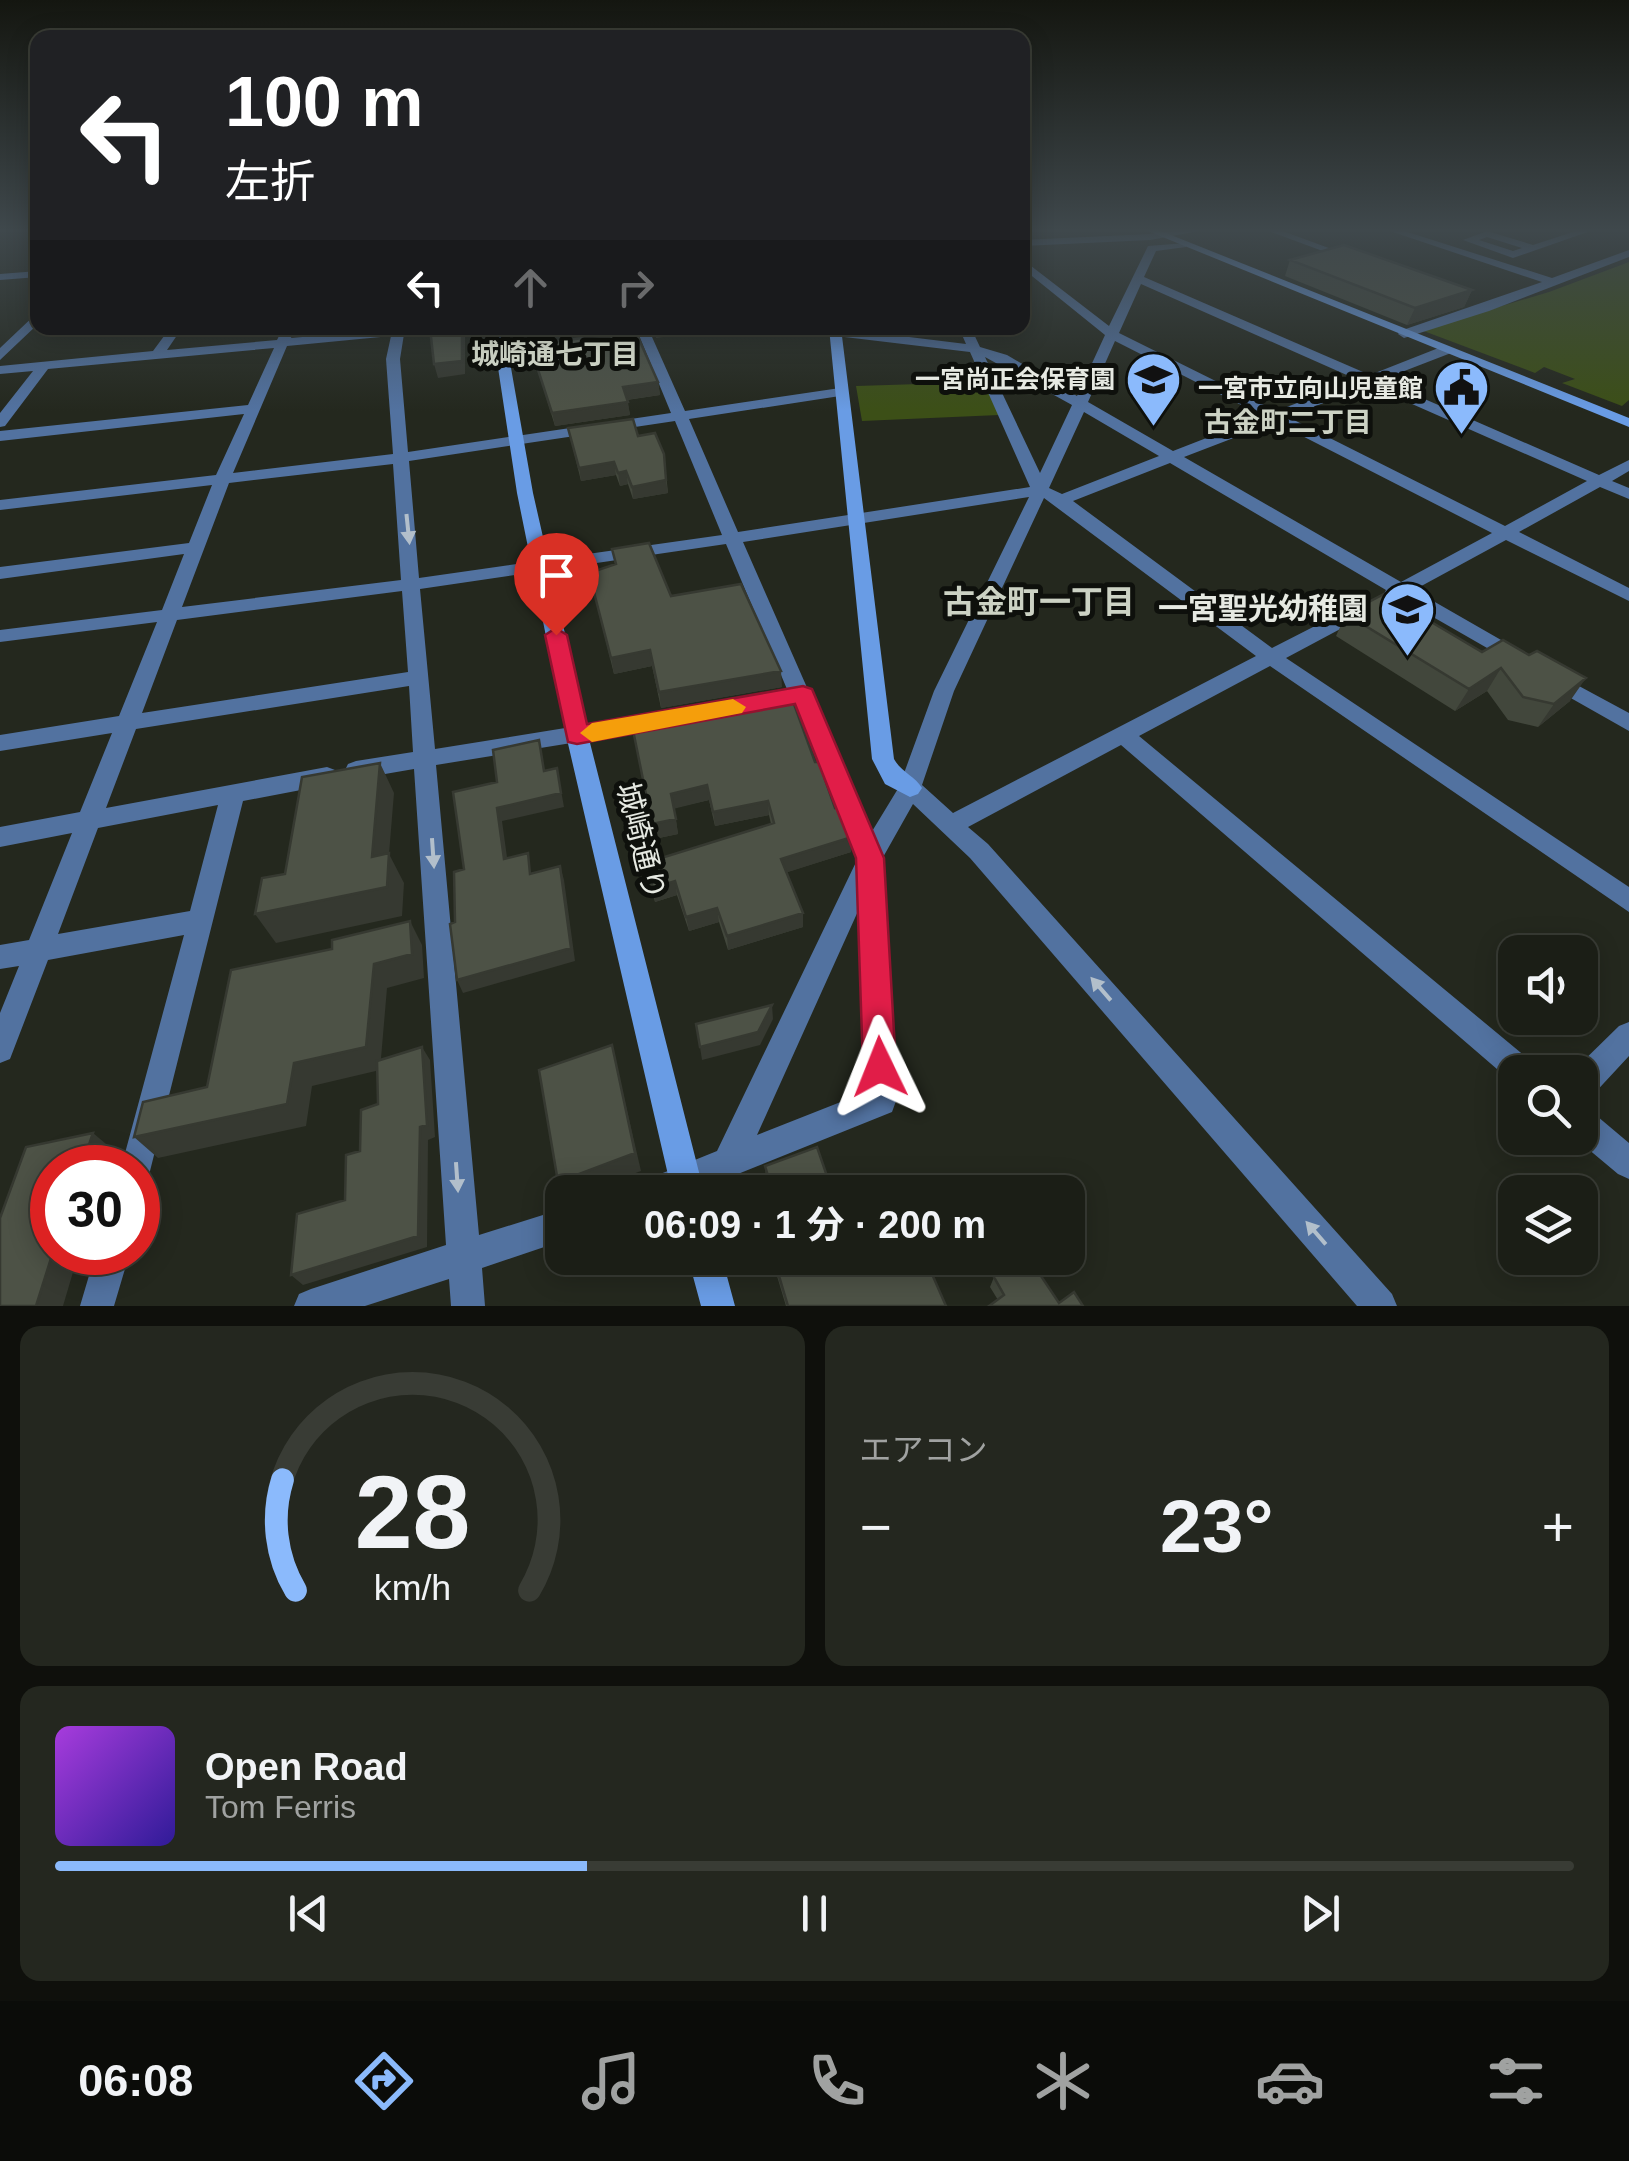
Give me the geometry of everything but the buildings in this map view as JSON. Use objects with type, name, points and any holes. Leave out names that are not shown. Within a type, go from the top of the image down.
[{"type":"street","points":[[1057,290],[1110,333],[1629,596]]},
{"type":"street","points":[[727,1165],[870,858],[910,788],[944,691],[1132,290]]},
{"type":"street","points":[[1165,290],[1629,494]]},
{"type":"street","points":[[1294,290],[1629,422]]},
{"type":"street","points":[[1404,334],[1532,290]]},
{"type":"street","points":[[1469,301],[1488,307]]},
{"type":"street","points":[[0,356],[30,325]]},
{"type":"street","points":[[158,355],[171,335]]},
{"type":"street","points":[[397,335],[393,359],[468,1306]]},
{"type":"street","name":"城崎通り","points":[[499,335],[516,440],[577,735],[684,1175]]},
{"type":"street","points":[[645,335],[794,696],[870,858],[881,1101],[709,1175]]},
{"type":"street","points":[[835,335],[883,759],[893,778],[952,824],[1380,1306]]},
{"type":"street","points":[[872,335],[974,349],[1002,358],[1081,400],[1629,723]]},
{"type":"street","points":[[968,335],[1040,490]]},
{"type":"street","points":[[0,370],[158,355],[286,336]]},
{"type":"street","points":[[0,1049],[195,547],[286,336]]},
{"type":"street","points":[[1061,500],[1446,350]]},
{"type":"street","points":[[0,423],[44,366]]},
{"type":"street","points":[[0,505],[401,458],[840,392]]},
{"type":"street","points":[[0,436],[254,409]]},
{"type":"street","points":[[952,824],[1126,736],[1629,465]]},
{"type":"street","points":[[0,636],[170,611],[542,568],[1040,490],[1061,500],[1272,658],[1629,901]]},
{"type":"street","points":[[0,574],[195,547]]},
{"type":"street","points":[[0,743],[420,677]]},
{"type":"street","points":[[0,837],[426,756],[690,715]]},
{"type":"street","points":[[1126,736],[1502,1055]]},
{"type":"street","points":[[143,1145],[233,794]]},
{"type":"street","points":[[0,957],[201,920]]},
{"type":"street","points":[[1598,1068],[1629,1036]]},
{"type":"street","points":[[1598,1137],[1629,1163]]},
{"type":"street","points":[[310,1306],[545,1231]]},
{"type":"street","points":[[96,1306],[106,1275]]},
{"type":"street","points":[[710,1275],[718,1306]]},
{"type":"green space","points":[[1629,290],[1629,400],[1622,406],[1562,383],[1575,379],[1544,367],[1535,373],[1421,330],[1549,292]]},
{"type":"green space","points":[[984,382],[999,415],[862,421],[856,386]]},
{"type":"slow traffic","points":[[592,733],[733,707]]},
{"type":"place","name":"一宮尚正会保育園","points":[[1154,428]]},
{"type":"place","name":"一宮市立向山児童館","points":[[1462,437]]},
{"type":"place","name":"一宮聖光幼稚園","points":[[1407,658]]},
{"type":"district","name":"城崎通七丁目","points":[[555,354]]},
{"type":"district","name":"古金町二丁目","points":[[1288,422]]},
{"type":"district","name":"古金町一丁目","points":[[1039,602]]},
{"type":"route","points":[[556,635],[577,735],[803,694],[870,858],[880,1067]]}]
